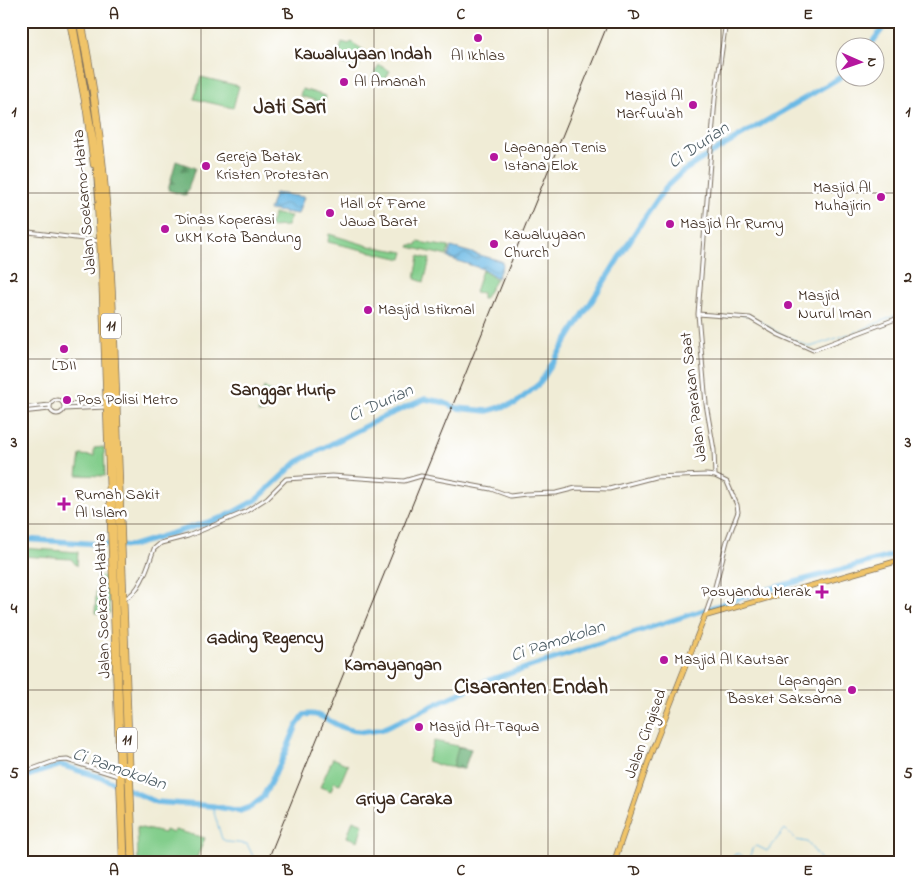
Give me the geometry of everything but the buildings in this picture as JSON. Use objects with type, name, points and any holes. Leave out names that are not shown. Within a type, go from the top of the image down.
[{"type":"highway","name":"Jalan Soekarno-Hatta","points":[[71,21],[98,142],[110,290],[118,519],[116,541]]},
{"type":"highway","name":"Jalan Soekarno-Hatta","points":[[80,21],[92,90],[96,135]]},
{"type":"highway","points":[[80,76],[85,85]]},
{"type":"highway","points":[[92,90],[94,84]]},
{"type":"highway","name":"Jalan Soekarno-Hatta","points":[[98,142],[110,434],[117,551],[120,695]]},
{"type":"highway","points":[[100,269],[105,278]]},
{"type":"highway","points":[[104,361],[107,352]]},
{"type":"highway","points":[[106,427],[110,434]]},
{"type":"highway","points":[[118,519],[121,510]]},
{"type":"highway","name":"Jalan Soekarno-Hatta","points":[[117,551],[118,656],[120,695],[125,708],[125,853],[123,862]]},
{"type":"highway","points":[[114,648],[118,656]]},
{"type":"highway","name":"Jalan Soekarno-Hatta","points":[[125,791],[129,799],[132,862]]},
{"type":"highway","points":[[129,799],[132,808]]},
{"type":"main road","name":"Jalan Soekarno-Hatta","points":[[71,21],[93,163],[99,241],[106,427],[117,551],[125,598],[124,781]]},
{"type":"main road","name":"Jalan Soekarno-Hatta","points":[[80,21],[94,84],[98,142],[108,197],[114,298],[121,510],[116,541]]},
{"type":"main road","name":"Jalan Soekarno-Hatta","points":[[117,551],[113,626],[120,695],[124,781]]},
{"type":"main road","points":[[705,615],[901,560]]},
{"type":"main road","name":"Jalan Cingised","points":[[614,862],[652,751],[705,615]]},
{"type":"main road","points":[[123,862],[124,781]]},
{"type":"main road","name":"Jalan Soekarno-Hatta","points":[[125,791],[132,808],[132,862]]},
{"type":"street","name":"Jalan Parakan Saat","points":[[715,476],[714,450],[706,404],[698,314],[715,99],[724,21]]},
{"type":"street","points":[[21,232],[99,241]]},
{"type":"street","points":[[698,314],[750,318],[779,335],[813,350],[901,317]]},
{"type":"street","points":[[21,410],[50,407],[56,400],[62,402],[64,407]]},
{"type":"street","points":[[50,407],[54,414],[58,414],[64,407],[105,405]]},
{"type":"street","points":[[125,598],[131,596],[137,588],[154,549],[159,545],[188,536],[245,512],[267,498],[286,480],[342,476],[404,482],[421,476],[491,489],[510,496],[556,493],[576,488],[609,489],[655,477],[699,475],[715,476],[728,484],[738,512],[727,541],[705,615]]},
{"type":"street","points":[[21,773],[55,761],[67,760],[124,781]]},
{"type":"green space","points":[[342,42],[349,44],[351,42],[367,52],[358,68],[337,62]]},
{"type":"green space","points":[[379,65],[390,71],[383,83],[372,77]]},
{"type":"green space","points":[[201,77],[239,86],[233,108],[194,99]]},
{"type":"green space","points":[[302,89],[326,96],[324,103],[300,96]]},
{"type":"green space","points":[[176,161],[195,168],[186,196],[168,190]]},
{"type":"green space","points":[[274,214],[291,216],[287,226],[269,227]]},
{"type":"green space","points":[[329,234],[369,246],[404,252],[402,259],[328,242]]},
{"type":"green space","points":[[418,242],[449,247],[447,256],[409,247],[410,245],[417,245]]},
{"type":"green space","points":[[419,256],[430,259],[424,282],[415,279]]},
{"type":"green space","points":[[482,270],[496,279],[484,299],[482,299],[482,293],[475,292]]},
{"type":"green space","points":[[264,387],[275,395],[273,407],[258,413]]},
{"type":"green space","points":[[104,447],[105,476],[77,475],[80,455],[94,456],[94,448]]},
{"type":"green space","points":[[21,548],[78,552],[77,566],[71,559],[21,556]]},
{"type":"green space","points":[[97,576],[108,577],[110,613],[95,613]]},
{"type":"green space","points":[[434,741],[471,749],[464,769],[442,766],[427,761]]},
{"type":"green space","points":[[458,747],[471,749],[464,769],[453,768]]},
{"type":"green space","points":[[333,758],[348,765],[340,784],[334,782],[331,791],[320,787]]},
{"type":"green space","points":[[353,820],[363,824],[358,841],[347,837]]},
{"type":"green space","points":[[137,827],[164,833],[165,830],[173,833],[175,830],[205,838],[195,862],[138,862]]},
{"type":"water","points":[[275,193],[304,197],[298,214],[269,210]]},
{"type":"water","points":[[451,247],[501,261],[503,264],[497,278],[483,269],[448,258]]},
{"type":"waterway","name":"Ci Durian","points":[[875,38],[888,21]]},
{"type":"waterway","name":"Ci Durian","points":[[21,539],[131,546],[225,517],[256,500],[297,462],[381,418],[425,399],[442,402],[457,408],[487,411],[516,403],[540,383],[641,223],[666,187],[682,172],[705,157],[834,81]]},
{"type":"waterway","points":[[861,330],[901,313]]},
{"type":"waterway","points":[[742,315],[748,316]]},
{"type":"waterway","points":[[753,317],[775,331],[810,347],[849,334]]},
{"type":"waterway","points":[[853,333],[857,331]]},
{"type":"waterway","name":"Ci Pamokolan","points":[[21,778],[61,765],[103,778],[156,802],[212,806],[240,811],[251,807],[263,797],[297,725],[304,715],[320,716],[354,731],[383,729],[486,681],[759,592],[901,553]]},
{"type":"waterway","points":[[212,806],[222,839],[228,842],[247,844],[255,860],[261,862]]},
{"type":"waterway","points":[[735,862],[733,857],[735,854],[740,854],[745,858],[750,857],[752,849],[757,846],[767,851],[785,829],[796,840],[807,842],[823,862]]},
{"type":"railway","points":[[267,862],[609,21]]},
{"type":"place","name":"Al Ikhlas","points":[[478,38]]},
{"type":"place","name":"Al Amanah","points":[[344,82]]},
{"type":"place","name":"Masjid Al Marfuu'ah","points":[[693,105]]},
{"type":"place","name":"Lapangan Tenis Istana Elok","points":[[494,157]]},
{"type":"place","name":"Gereja Batak Kristen Protestan","points":[[206,166]]},
{"type":"place","name":"Masjid Al Muhajirin","points":[[881,197]]},
{"type":"place","name":"Hall of Fame Jawa Barat","points":[[330,213]]},
{"type":"place","name":"Masjid Ar Rumy","points":[[670,224]]},
{"type":"place","name":"Dinas Koperasi UKM Kota Bandung","points":[[165,229]]},
{"type":"place","name":"Kawaluyaan Church","points":[[494,244]]},
{"type":"place","name":"Masjid Nurul Iman","points":[[788,305]]},
{"type":"place","name":"Masjid Istikmal","points":[[368,310]]},
{"type":"place","name":"LDII","points":[[64,349]]},
{"type":"place","name":"Pos Polisi Metro","points":[[67,400]]},
{"type":"place","name":"Rumah Sakit Al Islam","points":[[64,504]]},
{"type":"place","name":"Posyandu Merak","points":[[822,592]]},
{"type":"place","name":"Masjid Al Kautsar","points":[[664,660]]},
{"type":"place","name":"Lapangan Basket Saksama","points":[[852,690]]},
{"type":"place","name":"Masjid At-Taqwa","points":[[419,727]]},
{"type":"district","name":"Kawaluyaan Indah","points":[[363,55]]},
{"type":"district","name":"Jati Sari","points":[[290,108]]},
{"type":"district","name":"Sanggar Hurip","points":[[283,391]]},
{"type":"district","name":"Gading Regency","points":[[265,639]]},
{"type":"district","name":"Kamayangan","points":[[393,666]]},
{"type":"district","name":"Cisaranten Endah","points":[[531,688]]},
{"type":"district","name":"Griya Caraka","points":[[404,800]]}]
